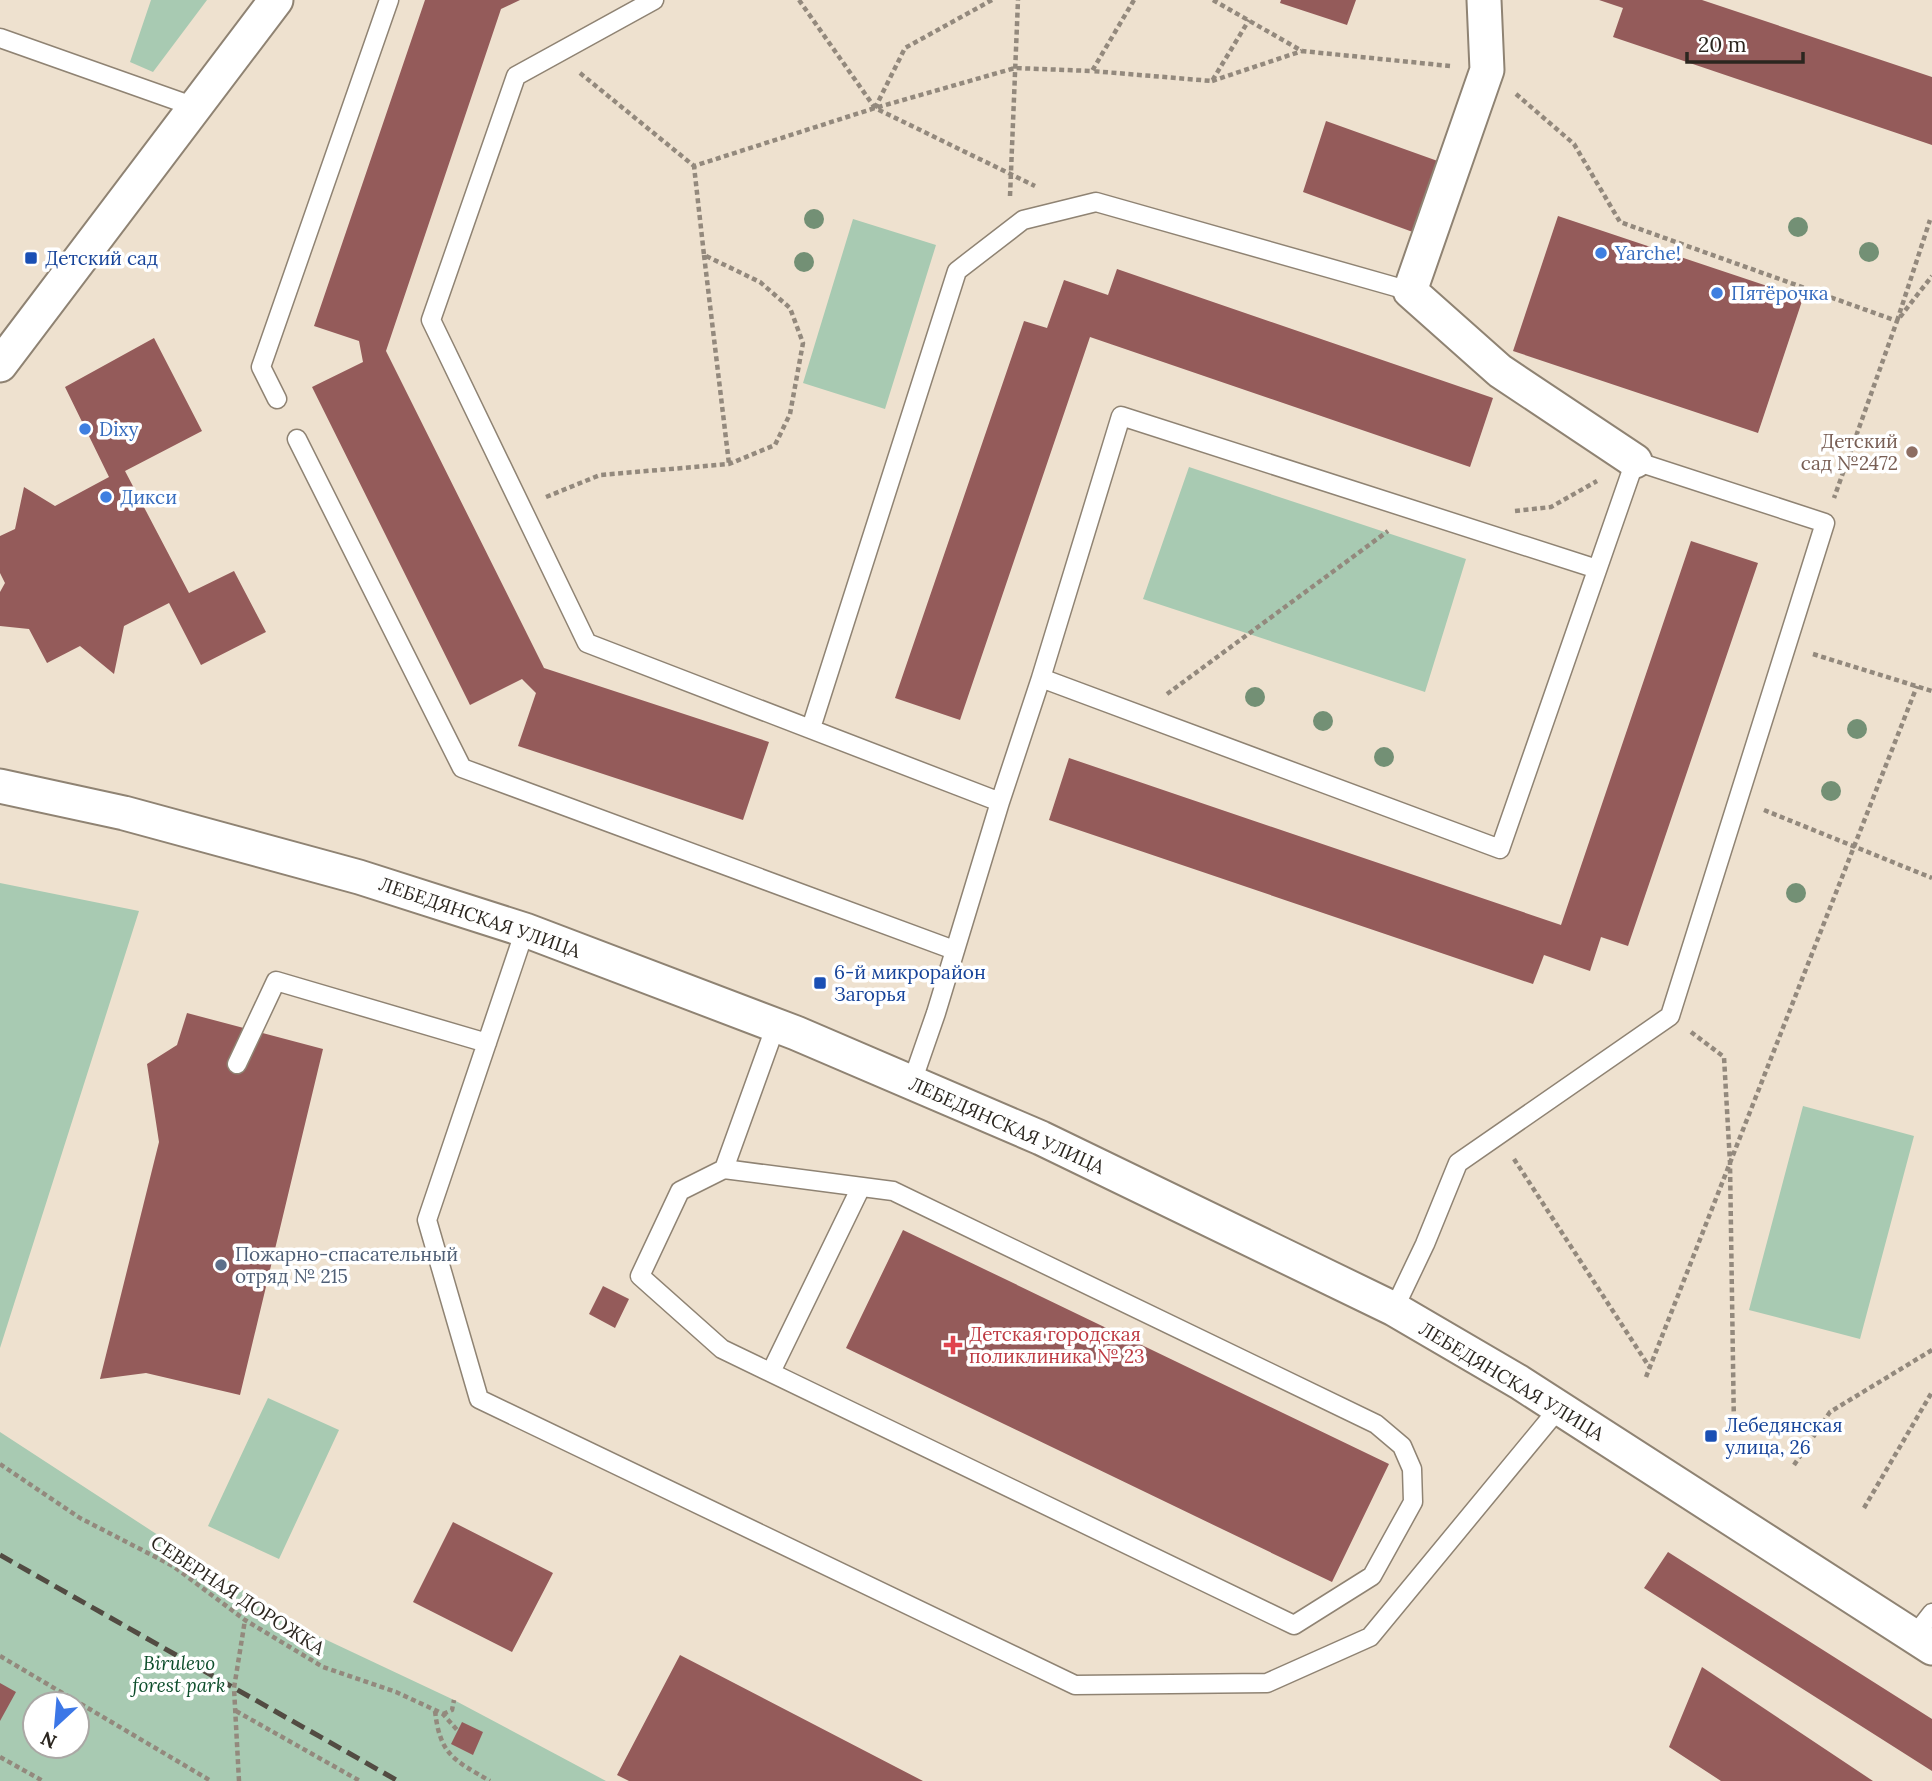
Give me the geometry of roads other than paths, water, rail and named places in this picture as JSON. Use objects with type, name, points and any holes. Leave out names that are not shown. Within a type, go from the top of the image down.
[{"type":"street","points":[[0,365],[276,0]]},
{"type":"street","points":[[1485,0],[1487,70],[1410,290],[1500,371],[1635,461]]},
{"type":"street","name":"ЛЕБЕДЯНСКАЯ УЛИЦА","points":[[0,786],[124,813],[333,870],[525,930],[776,1025],[1041,1138],[1394,1309],[1519,1382],[1926,1632]]},
{"type":"lane","points":[[277,399],[261,367],[390,0]]},
{"type":"lane","points":[[654,0],[516,76],[431,320],[587,643],[1000,803]]},
{"type":"lane","points":[[0,38],[195,107]]},
{"type":"lane","points":[[811,728],[957,271],[1023,220],[1096,202],[1410,290]]},
{"type":"lane","points":[[912,1082],[936,1013],[1121,416],[1597,569]]},
{"type":"lane","points":[[298,439],[462,768],[954,950]]},
{"type":"lane","points":[[1041,678],[1500,849],[1635,461],[1825,523],[1670,1016],[1458,1163],[1425,1244],[1394,1309]]},
{"type":"lane","points":[[525,930],[428,1220],[479,1399],[1075,1685],[1267,1683],[1370,1637],[1559,1408]]},
{"type":"lane","points":[[237,1064],[275,981],[487,1043]]},
{"type":"lane","points":[[724,1168],[776,1025]]},
{"type":"lane","points":[[724,1168],[861,1187],[893,1191],[1376,1424],[1402,1446],[1412,1469],[1413,1502],[1372,1576],[1294,1625],[722,1349],[640,1276],[680,1191],[724,1168]]},
{"type":"lane","points":[[771,1372],[861,1187]]},
{"type":"railway","points":[[0,1555],[398,1781]]},
{"type":"place","name":"Yarche!","points":[[1601,253]]},
{"type":"place","name":"Детский сад","points":[[31,258]]},
{"type":"place","name":"Пятёрочка","points":[[1717,293]]},
{"type":"place","name":"Dixy","points":[[85,429]]},
{"type":"place","name":"Детский сад №2472","points":[[1912,452]]},
{"type":"place","name":"Дикси","points":[[106,497]]},
{"type":"place","name":"6-й микрорайон Загорья","points":[[820,983]]},
{"type":"place","name":"Пожарно-спасательный отряд № 215","points":[[221,1265]]},
{"type":"place","name":"Детская городская поликлиника № 23","points":[[953,1345]]},
{"type":"place","name":"Лебедянская улица, 26","points":[[1711,1436]]},
{"type":"park label","name":"Birulevo forest park","points":[[179,1674]]}]
